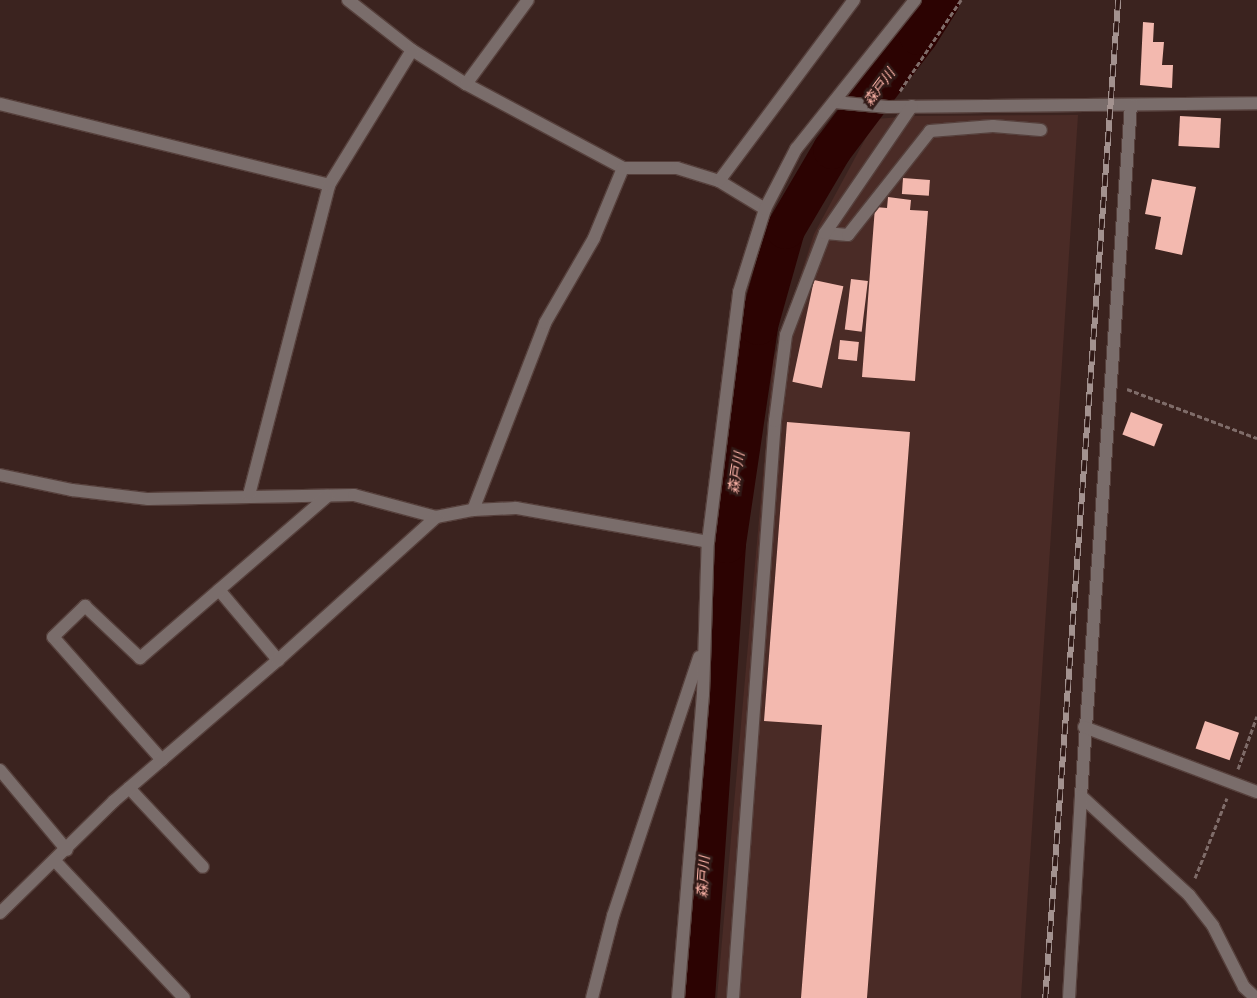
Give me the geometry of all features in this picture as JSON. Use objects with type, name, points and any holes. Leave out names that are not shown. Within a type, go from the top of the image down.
[{"type":"street","points":[[348,0],[412,50],[466,84],[623,168],[677,168],[719,181],[765,209]]},
{"type":"street","points":[[466,84],[528,0]]},
{"type":"street","points":[[719,181],[854,0]]},
{"type":"street","points":[[678,998],[703,694],[703,645],[708,538],[739,292],[765,209],[796,149],[915,0]]},
{"type":"street","points":[[249,495],[329,185],[412,50]]},
{"type":"street","points":[[834,102],[888,107],[1257,103]]},
{"type":"street","points":[[0,104],[329,185]]},
{"type":"street","points":[[1069,998],[1084,727],[1113,384],[1131,105]]},
{"type":"street","points":[[733,998],[774,421],[786,336],[825,233],[912,106]]},
{"type":"street","points":[[825,233],[848,235],[930,131],[993,126],[1041,130]]},
{"type":"street","points":[[473,510],[545,323],[594,238],[623,168]]},
{"type":"street","points":[[0,475],[72,490],[148,499],[249,495],[354,495],[436,516],[473,510],[516,508],[708,542],[708,538]]},
{"type":"street","points":[[162,760],[53,636],[85,606],[140,658],[328,496]]},
{"type":"street","points":[[1,912],[55,862],[129,788],[278,660],[436,516]]},
{"type":"street","points":[[219,590],[278,660]]},
{"type":"street","points":[[592,998],[613,916],[703,645]]},
{"type":"street","points":[[1084,727],[1257,792]]},
{"type":"street","points":[[0,770],[67,850]]},
{"type":"street","points":[[129,788],[203,867]]},
{"type":"street","points":[[1081,796],[1189,895],[1213,926],[1244,987],[1256,998]]},
{"type":"street","points":[[55,862],[184,998]]},
{"type":"path","points":[[888,107],[961,0]]},
{"type":"path","points":[[1113,384],[1257,438]]},
{"type":"path","points":[[1189,895],[1233,784],[1257,716]]},
{"type":"shaded area","points":[[1078,115],[1021,998],[717,998],[773,360],[814,234],[876,119],[912,116]]},
{"type":"building","points":[[1143,22],[1154,23],[1153,42],[1164,42],[1162,65],[1173,65],[1172,88],[1140,85]]},
{"type":"building","points":[[1180,116],[1221,118],[1219,148],[1178,146]]},
{"type":"building","points":[[903,178],[930,180],[929,196],[902,194]]},
{"type":"building","points":[[1152,179],[1196,187],[1182,255],[1155,249],[1161,217],[1145,214]]},
{"type":"building","points":[[888,197],[911,200],[910,210],[928,211],[915,381],[862,377],[875,207],[887,208]]},
{"type":"building","points":[[851,279],[868,281],[862,332],[845,330]]},
{"type":"building","points":[[814,280],[843,286],[822,388],[792,382]]},
{"type":"building","points":[[840,340],[859,342],[857,361],[838,359]]},
{"type":"building","points":[[1131,412],[1163,424],[1154,447],[1122,434]]},
{"type":"building","points":[[787,422],[910,432],[867,998],[801,998],[822,725],[764,721]]},
{"type":"building","points":[[1205,721],[1239,733],[1230,760],[1196,748]]},
{"type":"waterway","name":"森戸川","points":[[695,998],[726,543],[758,325],[785,229],[832,149],[918,35],[940,0]]},
{"type":"railway","points":[[1045,998],[1118,0]]}]
